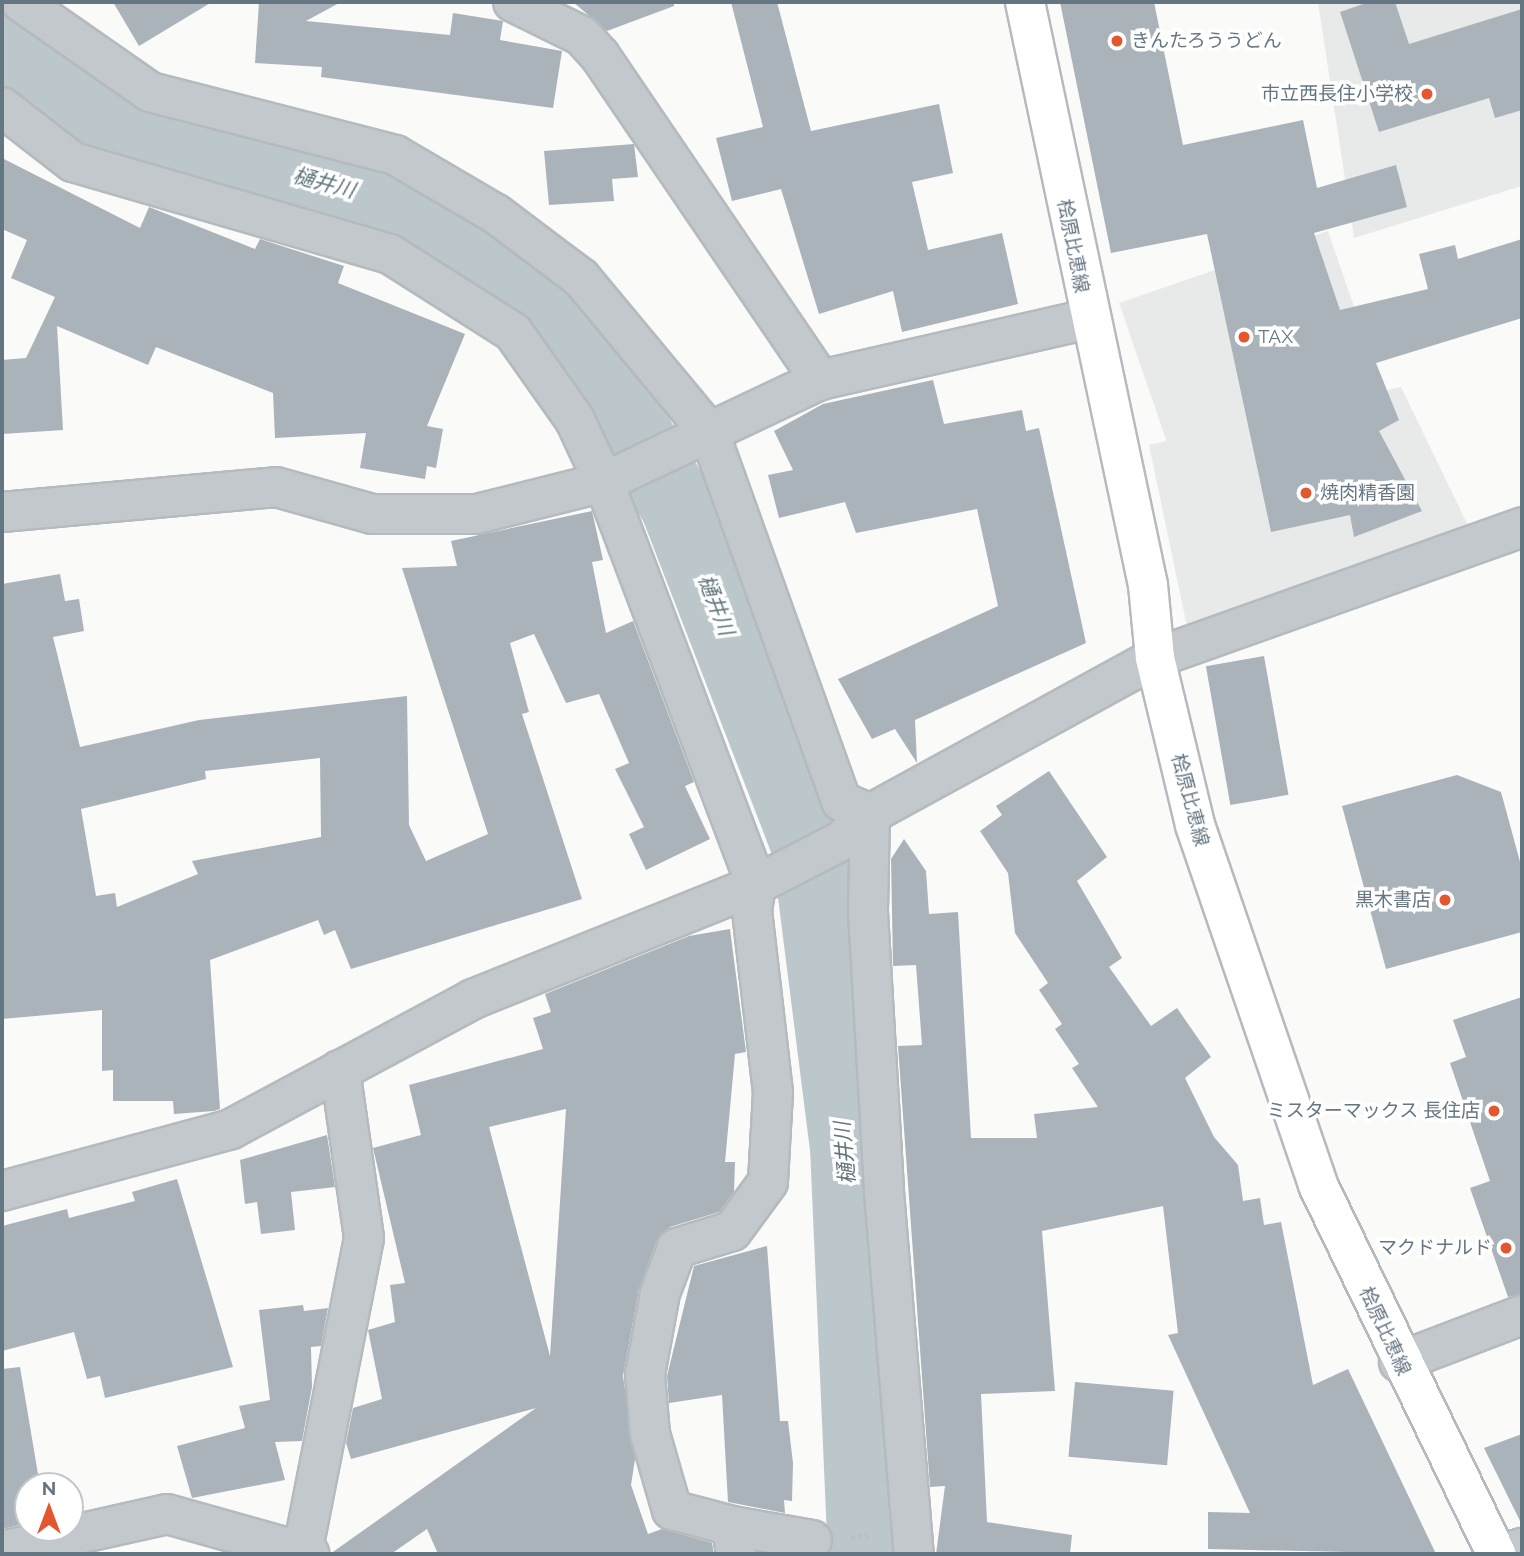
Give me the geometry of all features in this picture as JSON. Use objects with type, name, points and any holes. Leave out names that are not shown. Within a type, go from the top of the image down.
[{"type":"main road","name":"桧原比恵線","points":[[1025,2],[1088,319],[1148,585],[1155,658],[1195,825],[1257,1021],[1318,1185],[1399,1362],[1496,1554]]},
{"type":"street","points":[[21,2],[150,92],[396,155],[496,214],[581,278],[698,438],[841,802],[870,814]]},
{"type":"street","points":[[513,2],[582,36],[600,56],[820,380]]},
{"type":"street","points":[[2,107],[73,162],[390,254],[513,332],[575,420],[604,482],[755,885],[752,911],[773,1092],[768,1182],[732,1231],[677,1248],[660,1293],[645,1375],[650,1434],[672,1510],[734,1540],[811,1540]]},
{"type":"street","points":[[2,512],[276,487],[372,514],[477,514],[604,482],[820,380],[1088,319]]},
{"type":"street","points":[[2,1191],[231,1129],[473,999],[755,885],[841,841],[870,814],[1155,658],[1522,527]]},
{"type":"street","points":[[870,814],[869,925],[908,1540]]},
{"type":"street","points":[[2,1551],[167,1514],[306,1551],[364,1238],[340,1070]]},
{"type":"street","points":[[1399,1362],[1522,1315]]},
{"type":"street","points":[[1503,1554],[1522,1548]]},
{"type":"path","points":[[811,1540],[908,1540]]},
{"type":"shaded area","name":"市立西長住小学校","points":[[1318,2],[1522,2],[1522,186],[1354,238]]},
{"type":"shaded area","name":"TAX","points":[[1328,231],[1382,387],[1173,459],[1119,303]]},
{"type":"shaded area","name":"焼肉精香園","points":[[1401,387],[1476,542],[1191,646],[1149,445]]},
{"type":"building","points":[[113,2],[212,2],[139,46]]},
{"type":"building","points":[[259,2],[341,2],[306,21],[450,35],[453,13],[503,21],[500,40],[562,51],[553,108],[321,77],[322,67],[255,63]]},
{"type":"building","points":[[573,2],[674,2],[674,6],[607,31]]},
{"type":"building","points":[[731,2],[777,2],[811,131],[939,104],[953,173],[912,182],[928,250],[1002,233],[1018,304],[902,332],[893,291],[819,314],[781,189],[732,201],[716,138],[763,127]]},
{"type":"building","points":[[1060,2],[1154,2],[1183,145],[1303,120],[1317,188],[1396,165],[1407,207],[1314,233],[1340,310],[1428,289],[1419,254],[1455,245],[1458,259],[1522,239],[1522,318],[1376,363],[1399,420],[1379,431],[1422,511],[1354,537],[1350,515],[1271,532],[1207,234],[1111,253]]},
{"type":"building","points":[[1369,2],[1395,2],[1409,44],[1522,9],[1522,110],[1495,118],[1489,98],[1379,132],[1340,12]]},
{"type":"building","points":[[634,144],[638,177],[612,179],[614,201],[549,205],[544,151]]},
{"type":"building","points":[[2,158],[140,228],[149,207],[255,249],[260,239],[344,266],[338,283],[465,334],[427,426],[443,429],[436,468],[427,466],[425,479],[360,468],[366,433],[275,438],[273,393],[156,347],[148,365],[57,326],[63,430],[2,434],[2,360],[26,358],[55,297],[11,278],[27,240],[2,229]]},
{"type":"building","points":[[933,380],[944,424],[1022,410],[1026,431],[1039,428],[1086,643],[915,720],[917,763],[895,729],[872,739],[838,679],[998,606],[977,509],[856,533],[845,502],[779,518],[768,475],[793,470],[774,431],[823,404]]},
{"type":"building","points":[[592,511],[603,560],[592,562],[606,633],[633,621],[694,782],[685,786],[710,839],[646,870],[629,834],[644,827],[615,769],[629,763],[599,694],[566,703],[534,634],[510,643],[529,712],[522,714],[582,899],[351,969],[335,930],[324,935],[318,920],[210,960],[220,1109],[214,1111],[174,1114],[173,1101],[113,1101],[113,1070],[102,1071],[102,1010],[2,1019],[2,584],[60,574],[65,601],[79,599],[84,631],[53,637],[80,747],[199,720],[407,696],[409,825],[426,861],[488,834],[402,568],[457,566],[451,541]],"holes":[[[320,758],[321,837],[192,861],[198,874],[117,907],[115,893],[96,896],[81,809],[206,779],[205,771]]]},
{"type":"building","points":[[1264,656],[1288,795],[1230,805],[1206,666]]},
{"type":"building","points":[[1049,771],[1107,857],[1077,881],[1122,958],[1109,967],[1151,1026],[1177,1008],[1211,1057],[1185,1078],[1214,1137],[1238,1165],[1243,1201],[1260,1198],[1264,1225],[1281,1222],[1313,1385],[1348,1369],[1436,1554],[1208,1549],[1208,1512],[1250,1513],[1168,1335],[1178,1333],[1163,1206],[1042,1231],[1055,1391],[981,1394],[987,1522],[1072,1535],[1070,1554],[936,1554],[945,1486],[930,1487],[898,1046],[922,1045],[916,965],[893,966],[891,859],[904,839],[926,871],[929,914],[958,912],[971,1138],[1037,1138],[1034,1114],[1098,1107],[1072,1068],[1079,1064],[1055,1029],[1062,1024],[1039,990],[1048,983],[1015,933],[1008,873],[980,831],[1002,815],[996,806]]},
{"type":"building","name":"黒木書店","points":[[1457,775],[1501,792],[1522,869],[1522,932],[1386,969],[1342,806]]},
{"type":"building","points":[[730,929],[746,1052],[735,1054],[725,1162],[735,1162],[734,1192],[719,1212],[670,1227],[657,1240],[639,1289],[623,1376],[635,1459],[631,1485],[648,1534],[662,1529],[712,1543],[714,1554],[438,1554],[427,1529],[391,1554],[330,1554],[536,1408],[351,1459],[346,1443],[353,1408],[382,1399],[368,1330],[395,1322],[390,1285],[405,1283],[373,1148],[421,1135],[409,1085],[543,1049],[533,1018],[551,1012],[545,994],[689,936]],"holes":[[[566,1109],[550,1356],[489,1127]]]},
{"type":"building","name":"ミスターマックス 長住店","points":[[1522,997],[1522,1294],[1508,1297],[1470,1188],[1490,1181],[1450,1063],[1466,1057],[1453,1020]]},
{"type":"building","points":[[327,1135],[335,1187],[291,1192],[295,1230],[261,1234],[257,1202],[245,1204],[240,1160]]},
{"type":"building","points":[[177,1179],[233,1367],[105,1398],[100,1376],[87,1379],[74,1332],[2,1351],[2,1226],[67,1209],[69,1218],[135,1201],[132,1192]]},
{"type":"building","points":[[767,1246],[780,1421],[788,1421],[793,1463],[792,1501],[784,1500],[785,1513],[728,1502],[722,1395],[669,1403],[667,1376],[694,1266]]},
{"type":"building","points":[[303,1305],[304,1311],[328,1308],[321,1346],[311,1347],[312,1387],[302,1441],[275,1442],[285,1480],[192,1498],[177,1446],[245,1428],[239,1406],[270,1400],[259,1310]]},
{"type":"building","points":[[20,1367],[38,1472],[14,1472],[14,1526],[2,1529],[2,1369]]},
{"type":"building","points":[[1075,1382],[1174,1391],[1167,1465],[1068,1457]]},
{"type":"building","points":[[1522,1434],[1522,1525],[1484,1448]]},
{"type":"waterway","name":"樋井川","points":[[2,37],[100,121],[435,214],[559,307],[677,505],[809,847],[847,1146],[864,1538],[870,1554]]},
{"type":"place","name":"きんたろううどん","points":[[1117,41]]},
{"type":"place","name":"市立西長住小学校","points":[[1427,94]]},
{"type":"place","name":"TAX","points":[[1244,337]]},
{"type":"place","name":"焼肉精香園","points":[[1306,493]]},
{"type":"place","name":"黒木書店","points":[[1445,900]]},
{"type":"place","name":"ミスターマックス 長住店","points":[[1494,1111]]},
{"type":"place","name":"マクドナルド","points":[[1506,1248]]}]
